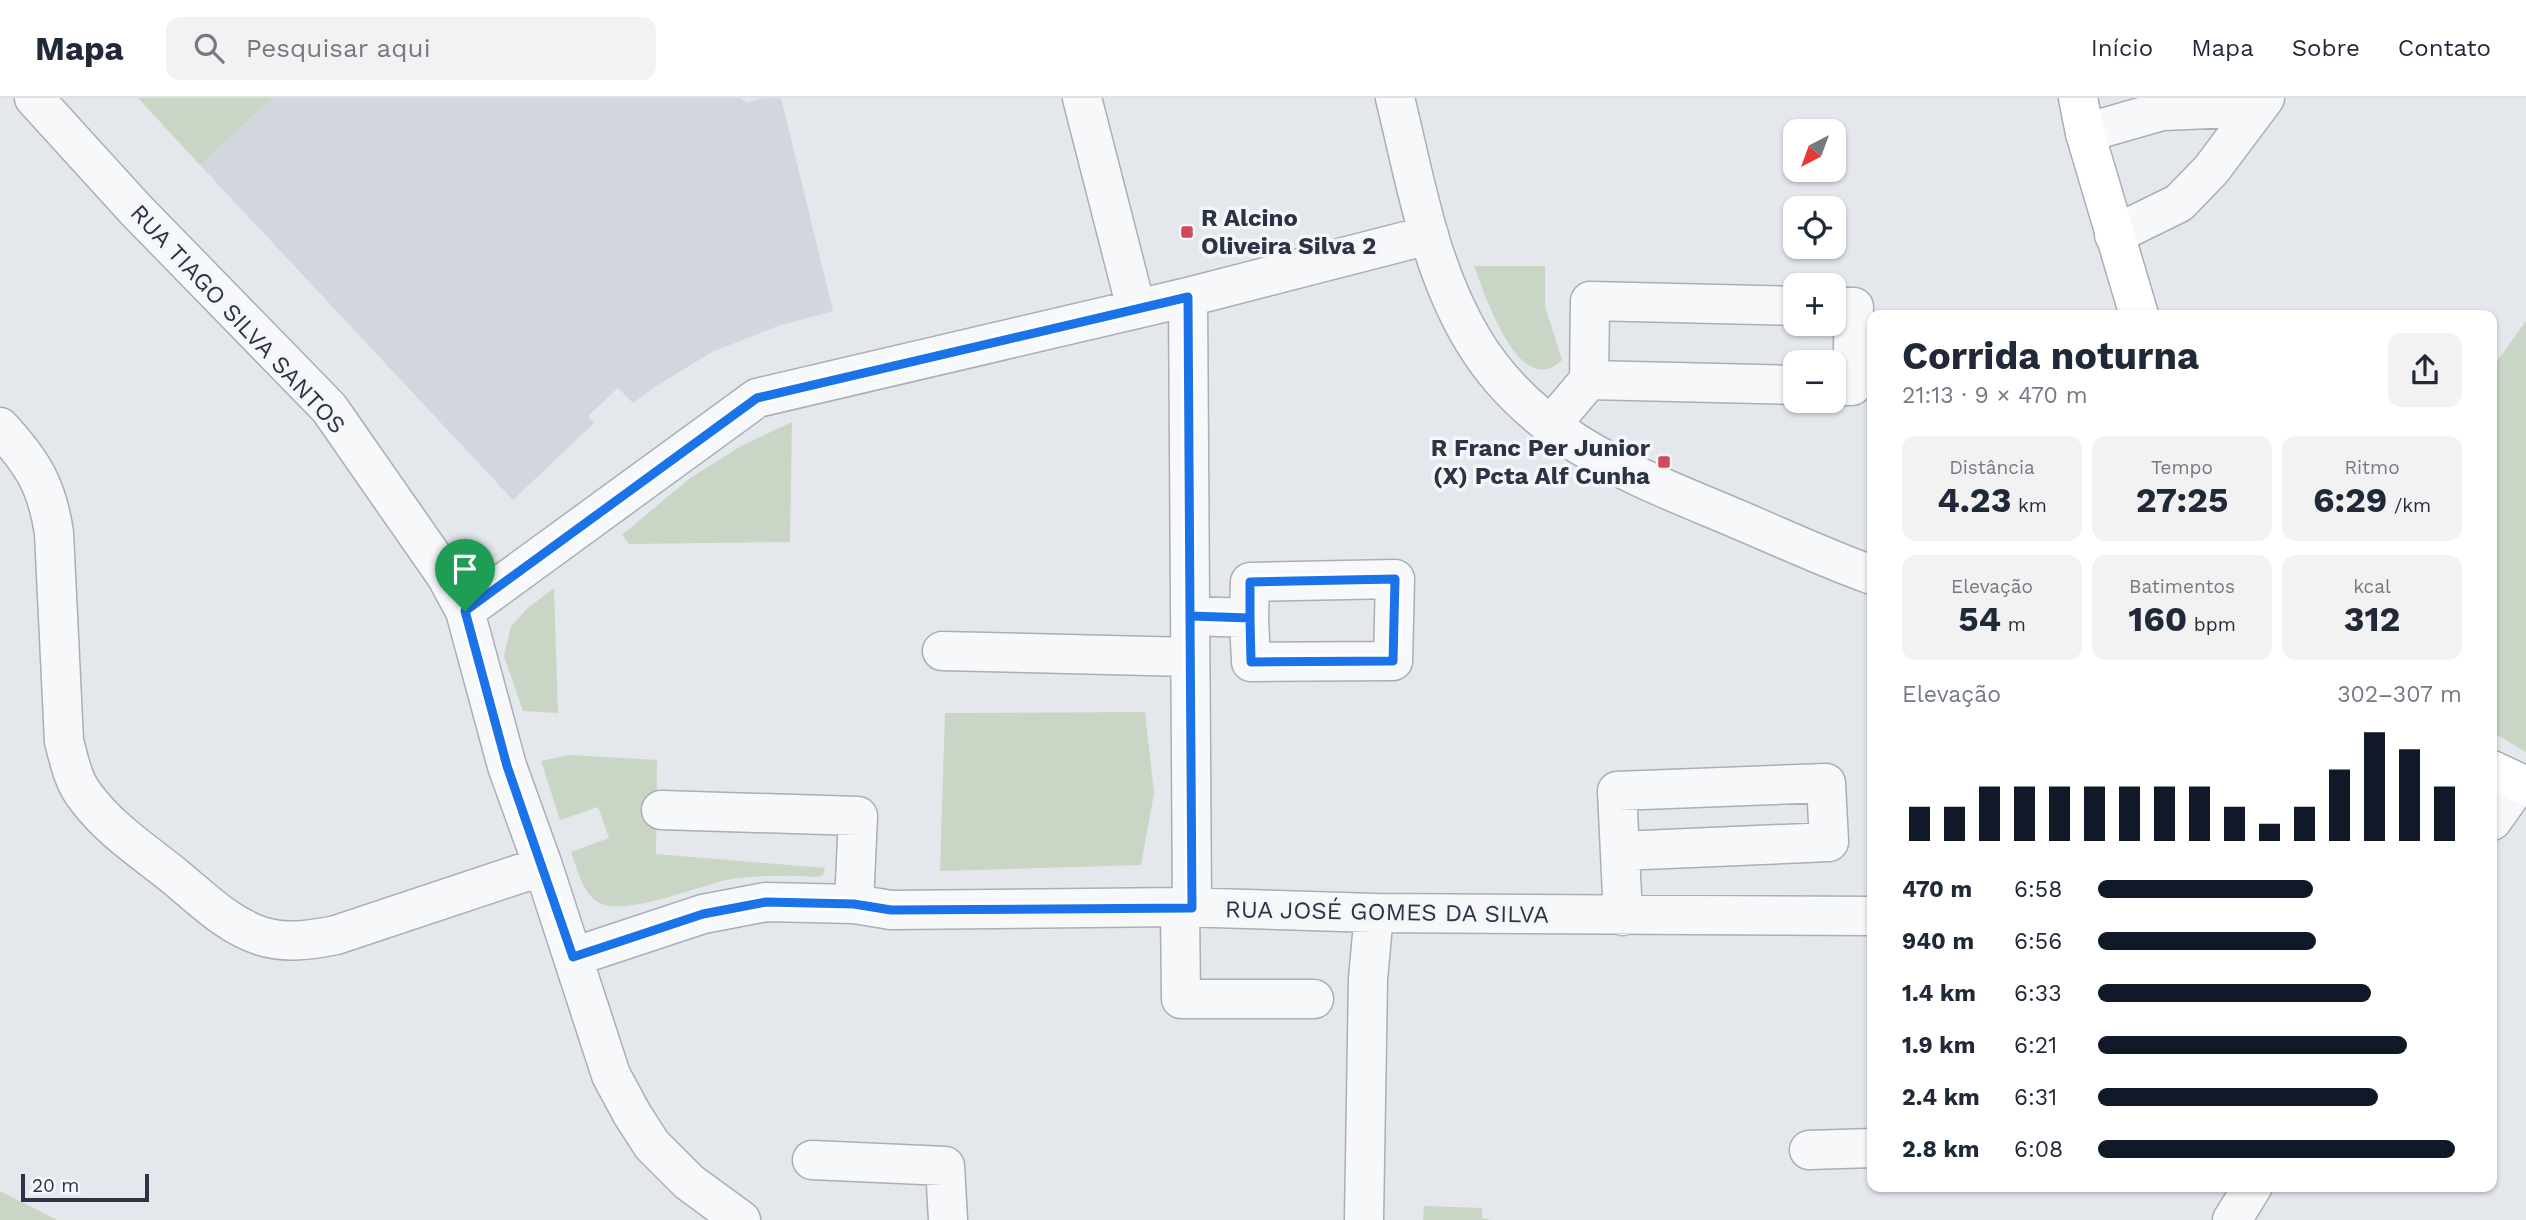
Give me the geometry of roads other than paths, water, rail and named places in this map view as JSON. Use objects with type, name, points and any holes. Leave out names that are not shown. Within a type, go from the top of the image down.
[{"type":"street","name":"RUA TIAGO SILVA SANTOS","points":[[34,98],[135,209],[328,408],[446,576],[465,611],[507,766],[543,866],[611,1075],[652,1145],[689,1182],[740,1220]]},
{"type":"street","points":[[1082,98],[1136,308]]},
{"type":"street","points":[[1395,98],[1429,235],[1455,304],[1472,338],[1501,380],[1550,426],[1622,470],[1867,573]]},
{"type":"street","points":[[2137,310],[2082,116],[2261,103]]},
{"type":"street","points":[[2114,235],[2179,203],[2211,170],[2261,103]]},
{"type":"street","points":[[465,611],[757,398],[1188,297],[1429,235]]},
{"type":"street","points":[[1188,297],[1190,657],[1186,907],[1181,999],[1314,999]]},
{"type":"street","points":[[1550,426],[1589,380],[1590,301],[1783,306]]},
{"type":"street","points":[[1846,307],[1854,307],[1852,386],[1846,386]]},
{"type":"street","points":[[1589,380],[1783,385]]},
{"type":"street","points":[[0,427],[40,479],[50,505],[54,533],[64,741],[71,768],[83,794],[122,834],[231,922],[261,936],[283,941],[311,940],[336,935],[543,866]]},
{"type":"street","points":[[1190,616],[1250,618]]},
{"type":"street","points":[[942,651],[1190,657]]},
{"type":"street","points":[[2497,811],[2512,780]]},
{"type":"street","points":[[1620,851],[1829,842],[1826,783],[1617,791],[1623,916]]},
{"type":"street","points":[[661,810],[858,816],[854,904]]},
{"type":"street","name":"RUA JOSÉ GOMES DA SILVA","points":[[573,957],[703,914],[766,902],[854,904],[891,910],[1186,907],[1374,913],[1867,916]]},
{"type":"street","points":[[1364,1220],[1368,979],[1374,913]]},
{"type":"street","points":[[1809,1150],[1867,1148]]},
{"type":"street","points":[[812,1160],[945,1166],[948,1220]]},
{"type":"street","points":[[2232,1220],[2249,1192]]},
{"type":"place","name":"R Alcino Oliveira Silva 2","points":[[1187,232]]},
{"type":"place","name":"R Franc Per Junior (X) Pcta Alf Cunha","points":[[1664,462]]}]
